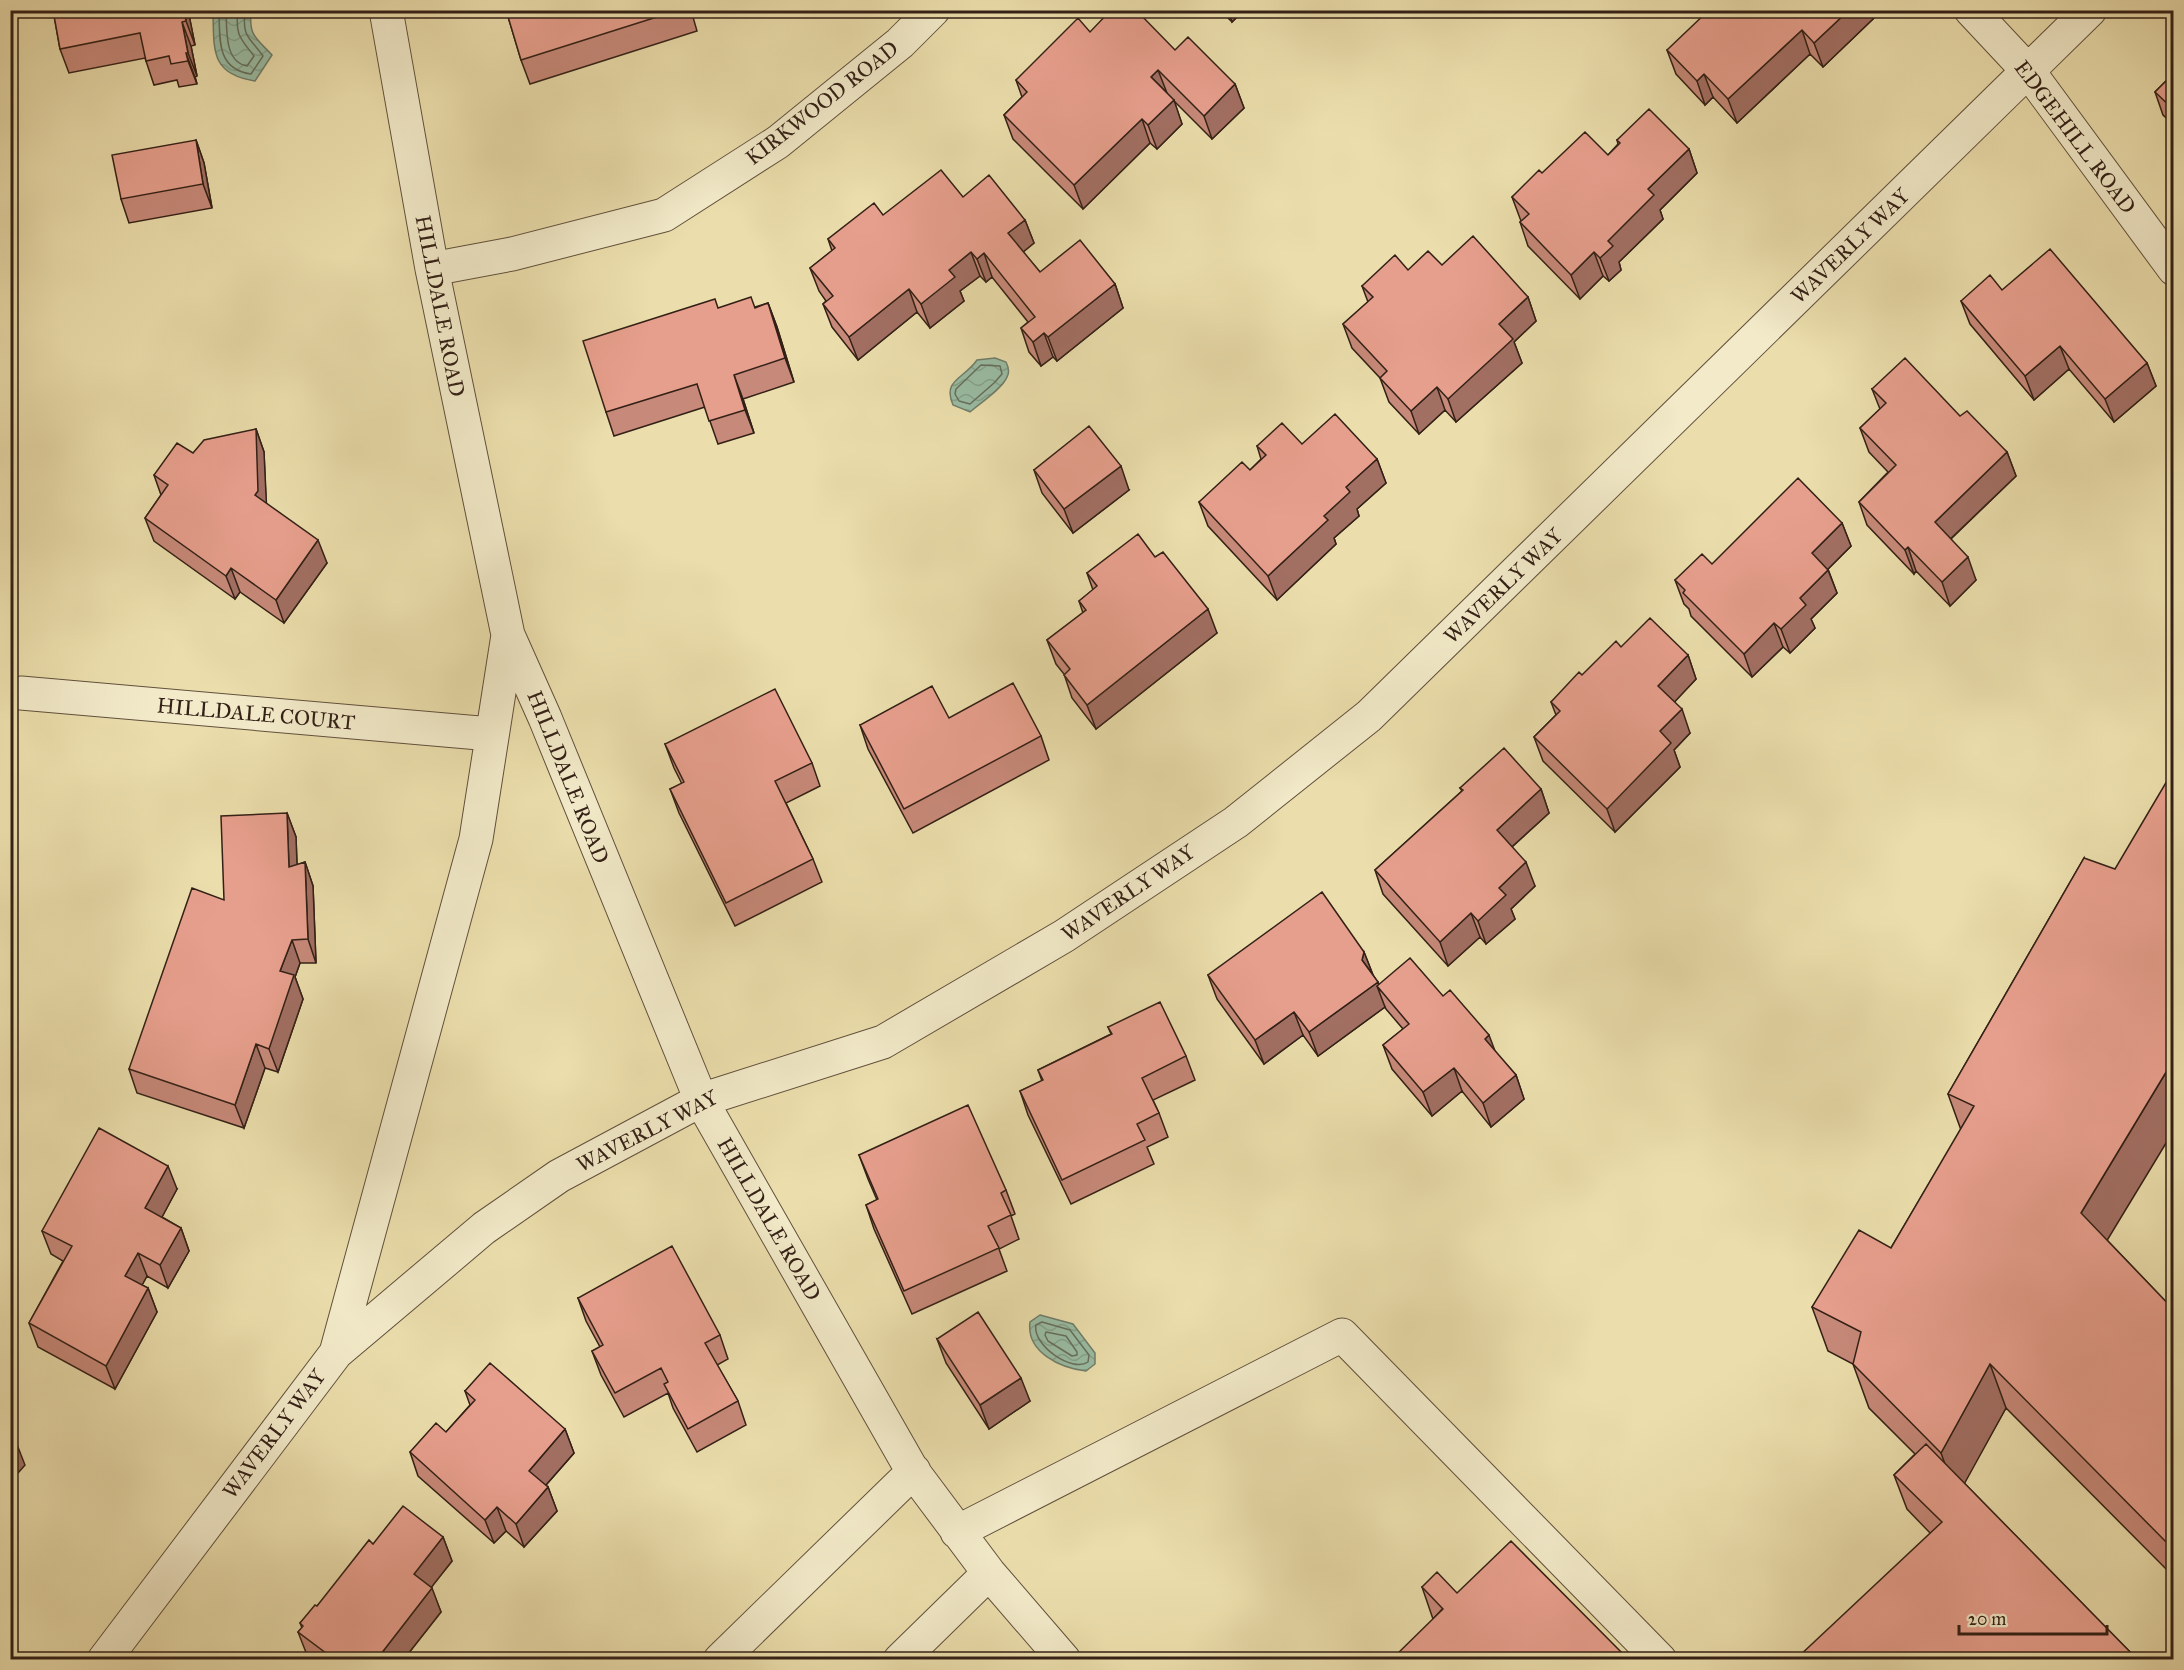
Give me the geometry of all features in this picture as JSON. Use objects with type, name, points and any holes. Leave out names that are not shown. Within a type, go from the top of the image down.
[{"type":"street","name":"HILLDALE ROAD","points":[[386,10],[432,269],[508,635],[545,718],[701,1100],[912,1470],[989,1573],[1064,1659]]},
{"type":"street","name":"KIRKWOOD ROAD","points":[[432,269],[512,254],[664,215],[778,142],[900,43],[933,10]]},
{"type":"street","name":"EDGEHILL ROAD","points":[[1971,10],[2029,72],[2174,269]]},
{"type":"street","name":"WAVERLY WAY","points":[[104,1659],[336,1353],[484,1228],[559,1176],[701,1100],[883,1042],[1064,936],[1236,822],[1370,716],[2090,10]]},
{"type":"street","name":"HILLDALE ROAD","points":[[336,1353],[476,839],[508,635]]},
{"type":"street","name":"HILLDALE COURT","points":[[21,693],[491,734]]},
{"type":"street","points":[[957,1532],[1342,1335],[1660,1659]]},
{"type":"street","points":[[720,1659],[914,1471]]},
{"type":"street","points":[[900,1659],[989,1573]]},
{"type":"water","points":[[213,11],[251,11],[254,36],[272,55],[255,81],[240,78],[222,66],[215,48]]},
{"type":"water","points":[[995,358],[1006,362],[1009,371],[1001,386],[970,412],[953,405],[950,390],[956,380],[977,360]]},
{"type":"water","points":[[1040,1315],[1073,1324],[1095,1353],[1095,1364],[1086,1371],[1076,1369],[1056,1362],[1039,1350],[1030,1333],[1030,1322]]},
{"type":"building","points":[[53,10],[184,10],[186,21],[182,22],[188,61],[171,64],[169,56],[146,61],[140,33],[60,49]]},
{"type":"building","points":[[506,10],[679,10],[521,60]]},
{"type":"building","points":[[1111,10],[1136,10],[1175,50],[1188,37],[1235,84],[1204,116],[1158,70],[1151,77],[1174,100],[1148,125],[1142,119],[1074,185],[1004,115],[1027,92],[1016,80],[1078,18],[1090,32]]},
{"type":"building","points":[[1709,10],[1849,10],[1814,43],[1802,30],[1728,99],[1704,74],[1697,81],[1667,50]]},
{"type":"building","points":[[2174,73],[2174,110],[2155,92]]},
{"type":"building","points":[[1649,109],[1689,149],[1648,189],[1654,195],[1608,241],[1613,246],[1600,258],[1594,252],[1571,275],[1520,222],[1529,214],[1512,197],[1539,170],[1542,173],[1585,132],[1608,155],[1620,143],[1617,140]]},
{"type":"building","points":[[196,140],[203,184],[121,199],[112,155]]},
{"type":"building","points":[[941,170],[963,197],[989,175],[1025,220],[1008,233],[1040,272],[1080,240],[1115,284],[1048,337],[1044,333],[1033,342],[1021,328],[1035,317],[984,253],[977,259],[971,252],[949,270],[955,277],[921,304],[909,289],[849,337],[823,304],[833,296],[810,268],[835,248],[828,239],[874,203],[883,215]]},
{"type":"building","points":[[1473,236],[1528,297],[1499,324],[1513,339],[1448,399],[1437,387],[1411,411],[1380,378],[1387,371],[1343,324],[1373,297],[1362,286],[1395,255],[1408,270],[1428,251],[1442,265]]},
{"type":"building","points":[[2050,249],[2147,363],[2105,399],[2060,346],[2025,376],[1961,301],[1990,275],[2002,290]]},
{"type":"building","points":[[751,297],[755,308],[768,303],[785,358],[734,375],[745,410],[709,421],[697,384],[606,412],[583,341],[715,299],[718,308]]},
{"type":"building","points":[[1905,358],[1960,416],[1967,411],[2007,452],[1935,522],[1968,557],[1942,582],[1908,547],[1905,550],[1859,502],[1896,465],[1860,428],[1886,403],[1872,389]]},
{"type":"building","points":[[1335,414],[1377,459],[1346,487],[1350,492],[1324,516],[1328,520],[1268,576],[1199,502],[1242,462],[1250,470],[1266,455],[1257,446],[1282,423],[1302,444]]},
{"type":"building","points":[[1089,426],[1121,466],[1064,509],[1034,470]]},
{"type":"building","points":[[256,429],[258,491],[255,495],[318,540],[276,600],[231,568],[226,576],[145,518],[168,485],[154,475],[177,443],[193,453],[204,440]]},
{"type":"building","points":[[1798,478],[1842,523],[1812,553],[1828,570],[1800,598],[1806,605],[1781,629],[1774,623],[1744,654],[1683,593],[1685,590],[1675,580],[1702,554],[1712,564]]},
{"type":"building","points":[[1138,534],[1155,557],[1163,552],[1208,609],[1087,705],[1064,675],[1070,669],[1047,640],[1086,610],[1079,601],[1097,586],[1087,573]]},
{"type":"building","points":[[1650,618],[1688,655],[1658,686],[1682,709],[1660,731],[1671,743],[1607,809],[1534,737],[1560,711],[1551,702],[1579,672],[1582,675],[1616,641],[1621,647]]},
{"type":"building","points":[[1013,683],[1041,736],[904,809],[860,725],[932,686],[949,718]]},
{"type":"building","points":[[775,689],[812,763],[775,781],[813,859],[726,903],[670,789],[684,782],[665,744]]},
{"type":"building","points":[[1504,748],[1541,789],[1497,830],[1526,862],[1499,888],[1506,895],[1478,921],[1471,913],[1440,942],[1375,870],[1463,790],[1460,788]]},
{"type":"building","points":[[2174,769],[2174,1059],[2081,1213],[2174,1310],[2174,1550],[1990,1364],[1941,1453],[1853,1364],[1861,1332],[1812,1307],[1859,1230],[1891,1248],[1974,1106],[1948,1094],[2084,858],[2115,869]]},
{"type":"building","points":[[287,813],[289,867],[305,862],[308,939],[292,940],[280,971],[294,975],[269,1049],[256,1044],[235,1105],[129,1069],[192,888],[224,900],[221,816]]},
{"type":"building","points":[[1322,892],[1364,952],[1362,960],[1378,982],[1309,1032],[1294,1012],[1255,1040],[1208,975]]},
{"type":"building","points":[[1410,958],[1443,996],[1450,990],[1489,1035],[1485,1039],[1516,1075],[1483,1103],[1454,1068],[1423,1092],[1383,1045],[1409,1024],[1377,986]]},
{"type":"building","points":[[1160,1002],[1186,1056],[1142,1078],[1159,1113],[1137,1124],[1145,1140],[1062,1180],[1020,1091],[1043,1080],[1038,1070],[1112,1034],[1108,1027]]},
{"type":"building","points":[[968,1105],[1006,1190],[1001,1193],[1011,1215],[988,1226],[999,1248],[904,1291],[866,1205],[878,1199],[859,1155]]},
{"type":"building","points":[[99,1128],[168,1166],[145,1208],[181,1228],[160,1265],[138,1253],[125,1276],[148,1288],[106,1366],[29,1323],[72,1246],[42,1231]]},
{"type":"building","points":[[672,1246],[720,1335],[705,1343],[738,1401],[688,1429],[664,1384],[668,1382],[661,1368],[615,1393],[592,1351],[603,1345],[578,1298]]},
{"type":"building","points":[[978,1312],[1021,1378],[980,1405],[937,1339]]},
{"type":"building","points":[[490,1363],[565,1429],[529,1471],[548,1487],[516,1524],[497,1507],[485,1520],[410,1452],[436,1423],[446,1432],[475,1400],[465,1391]]},
{"type":"building","points":[[10,1437],[16,1442],[10,1448]]},
{"type":"building","points":[[1926,1444],[2137,1659],[1796,1659],[1942,1522],[1894,1475]]},
{"type":"building","points":[[403,1506],[443,1537],[414,1574],[432,1588],[377,1659],[334,1659],[298,1632],[303,1626],[300,1623],[315,1605],[317,1606],[369,1540],[373,1544]]},
{"type":"building","points":[[1511,1541],[1628,1659],[1392,1659],[1443,1609],[1422,1587],[1437,1572],[1457,1593]]}]
